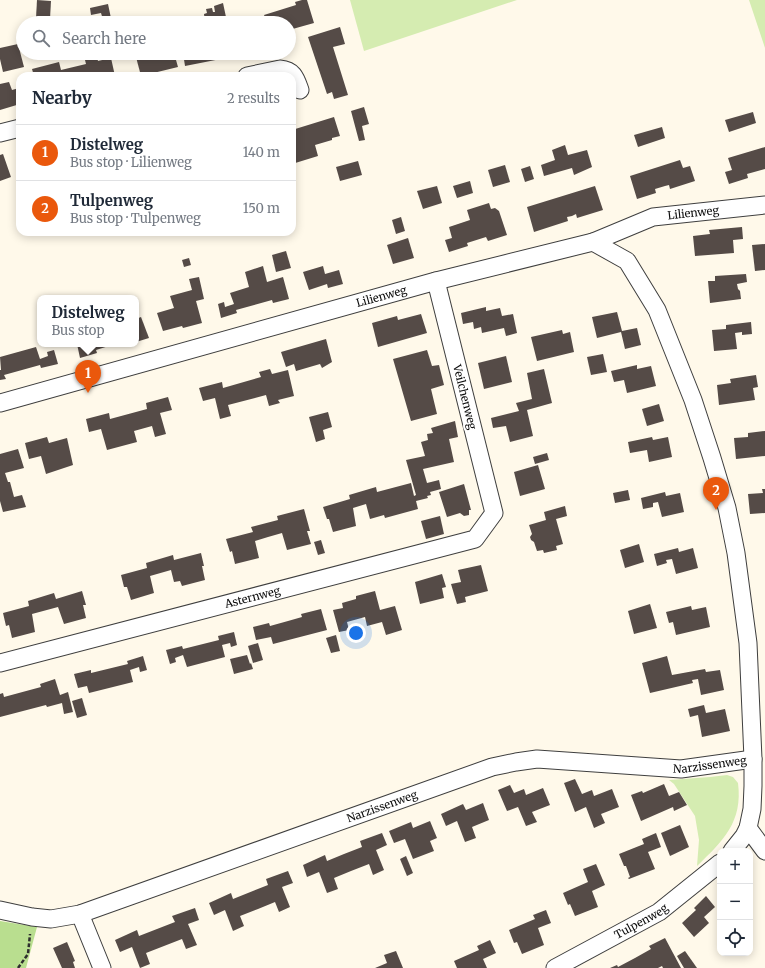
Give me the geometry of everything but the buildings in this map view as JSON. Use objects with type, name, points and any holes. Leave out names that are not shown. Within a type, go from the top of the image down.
[{"type":"street","points":[[266,72],[280,69],[291,72]]},
{"type":"street","points":[[296,80],[300,90]]},
{"type":"street","points":[[0,133],[16,129]]},
{"type":"street","name":"Lilienweg","points":[[0,403],[436,281],[593,242],[653,218],[765,205]]},
{"type":"street","points":[[593,242],[627,262],[657,310],[693,400],[727,508],[736,553],[748,643],[754,786],[752,809],[748,828],[734,848]]},
{"type":"street","name":"Veilchenweg","points":[[436,281],[494,513]]},
{"type":"street","name":"Asternweg","points":[[0,663],[475,539],[494,513]]},
{"type":"street","name":"Narzissenweg","points":[[0,910],[32,917],[51,919],[80,914],[492,767],[516,762],[537,759],[681,769],[753,760]]},
{"type":"street","points":[[748,828],[765,851]]},
{"type":"street","name":"Tulpenweg","points":[[555,968],[659,912],[717,865]]},
{"type":"street","points":[[80,914],[102,968]]},
{"type":"path","points":[[18,968],[28,954],[32,917]]},
{"type":"green space","points":[[350,0],[517,0],[364,51]]},
{"type":"green space","points":[[749,0],[765,0],[765,48]]},
{"type":"green space","points":[[727,775],[733,777],[738,783],[739,797],[734,820],[723,839],[697,866],[699,840],[695,816],[674,784],[669,780]]},
{"type":"green space","points":[[0,921],[37,927],[26,968],[0,968]]},
{"type":"place","name":"Distelweg","points":[[88,393]]},
{"type":"place","name":"Tulpenweg","points":[[716,510]]}]
